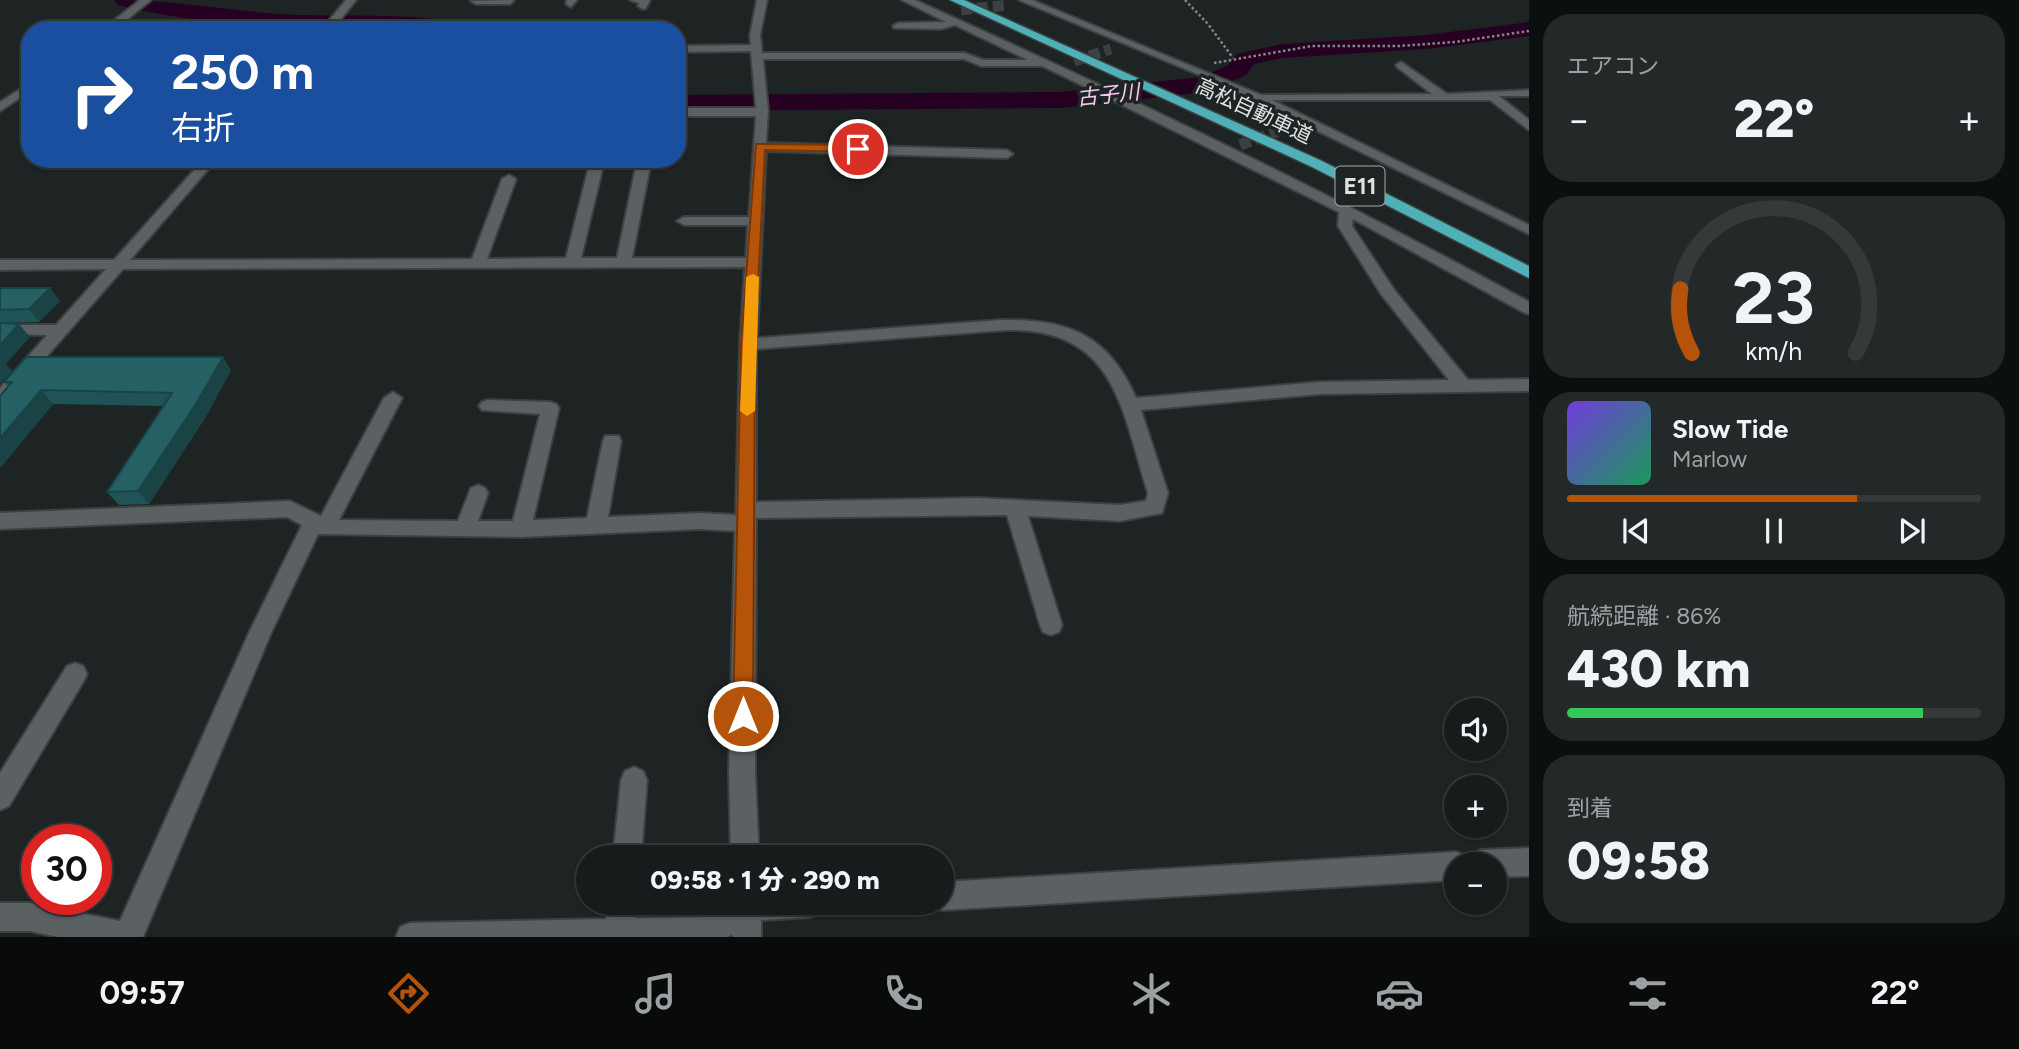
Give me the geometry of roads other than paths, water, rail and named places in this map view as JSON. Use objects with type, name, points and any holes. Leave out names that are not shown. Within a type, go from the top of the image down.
[{"type":"highway","name":"高松自動車道","points":[[976,0],[1196,102],[1357,170],[1529,256]]},
{"type":"highway","name":"高松自動車道","points":[[958,5],[1146,79]]},
{"type":"highway","name":"高松自動車道","points":[[1196,102],[1529,273]]},
{"type":"street","points":[[118,21],[146,0]]},
{"type":"street","points":[[334,21],[351,0]]},
{"type":"street","points":[[745,845],[742,772],[748,344],[762,106],[755,35],[762,0]]},
{"type":"street","points":[[907,0],[1234,147],[1529,310]]},
{"type":"street","points":[[1008,5],[1027,1],[1223,81],[1529,230]]},
{"type":"street","points":[[474,3],[509,3]]},
{"type":"street","points":[[934,12],[958,5]]},
{"type":"street","points":[[898,26],[941,26],[956,22]]},
{"type":"street","points":[[1111,49],[1128,43]]},
{"type":"street","points":[[686,49],[964,56],[977,59],[981,63],[1074,61]]},
{"type":"street","points":[[1401,65],[1444,97]]},
{"type":"street","points":[[0,107],[21,92]]},
{"type":"street","points":[[1529,93],[1488,93],[1529,126]]},
{"type":"street","points":[[1257,97],[1493,97]]},
{"type":"street","points":[[686,111],[762,106]]},
{"type":"street","points":[[760,147],[1007,154]]},
{"type":"street","points":[[0,399],[203,168]]},
{"type":"street","points":[[624,262],[643,168]]},
{"type":"street","points":[[573,261],[595,170]]},
{"type":"street","points":[[478,262],[509,179]]},
{"type":"street","points":[[1346,210],[1345,226],[1389,294],[1463,386]]},
{"type":"street","points":[[684,222],[756,221]]},
{"type":"street","points":[[0,265],[754,262]]},
{"type":"street","points":[[0,521],[290,509],[319,525],[521,529],[700,521],[746,516],[1015,508],[1120,513],[1155,508],[1158,493],[1131,405],[1104,358],[1088,342],[1040,325],[1001,325],[748,344]]},
{"type":"street","points":[[4,329],[63,330]]},
{"type":"street","points":[[1131,405],[1320,387],[1529,385]]},
{"type":"street","points":[[0,917],[30,916],[117,936],[260,633],[393,398]]},
{"type":"street","points":[[488,406],[550,408],[521,529]]},
{"type":"street","points":[[596,526],[612,441]]},
{"type":"street","points":[[464,529],[478,492]]},
{"type":"street","points":[[1015,508],[1051,625]]},
{"type":"street","points":[[0,797],[75,674]]},
{"type":"street","points":[[628,845],[634,780]]},
{"type":"street","points":[[1507,863],[1529,862]]},
{"type":"street","points":[[954,894],[1444,867]]},
{"type":"street","points":[[620,933],[621,915]]},
{"type":"street","points":[[410,937],[712,931],[733,915]]},
{"type":"street","points":[[746,915],[747,937]]},
{"type":"waterway","name":"古子川","points":[[125,0],[163,8],[288,21]]},
{"type":"waterway","name":"古子川","points":[[686,103],[1060,100],[1208,84],[1237,70],[1246,59],[1282,51],[1426,42],[1529,29]]},
{"type":"tunnel","points":[[961,10],[1008,5]]},
{"type":"tunnel","points":[[1074,61],[1111,49]]},
{"type":"tunnel","points":[[1240,145],[1300,123]]}]
